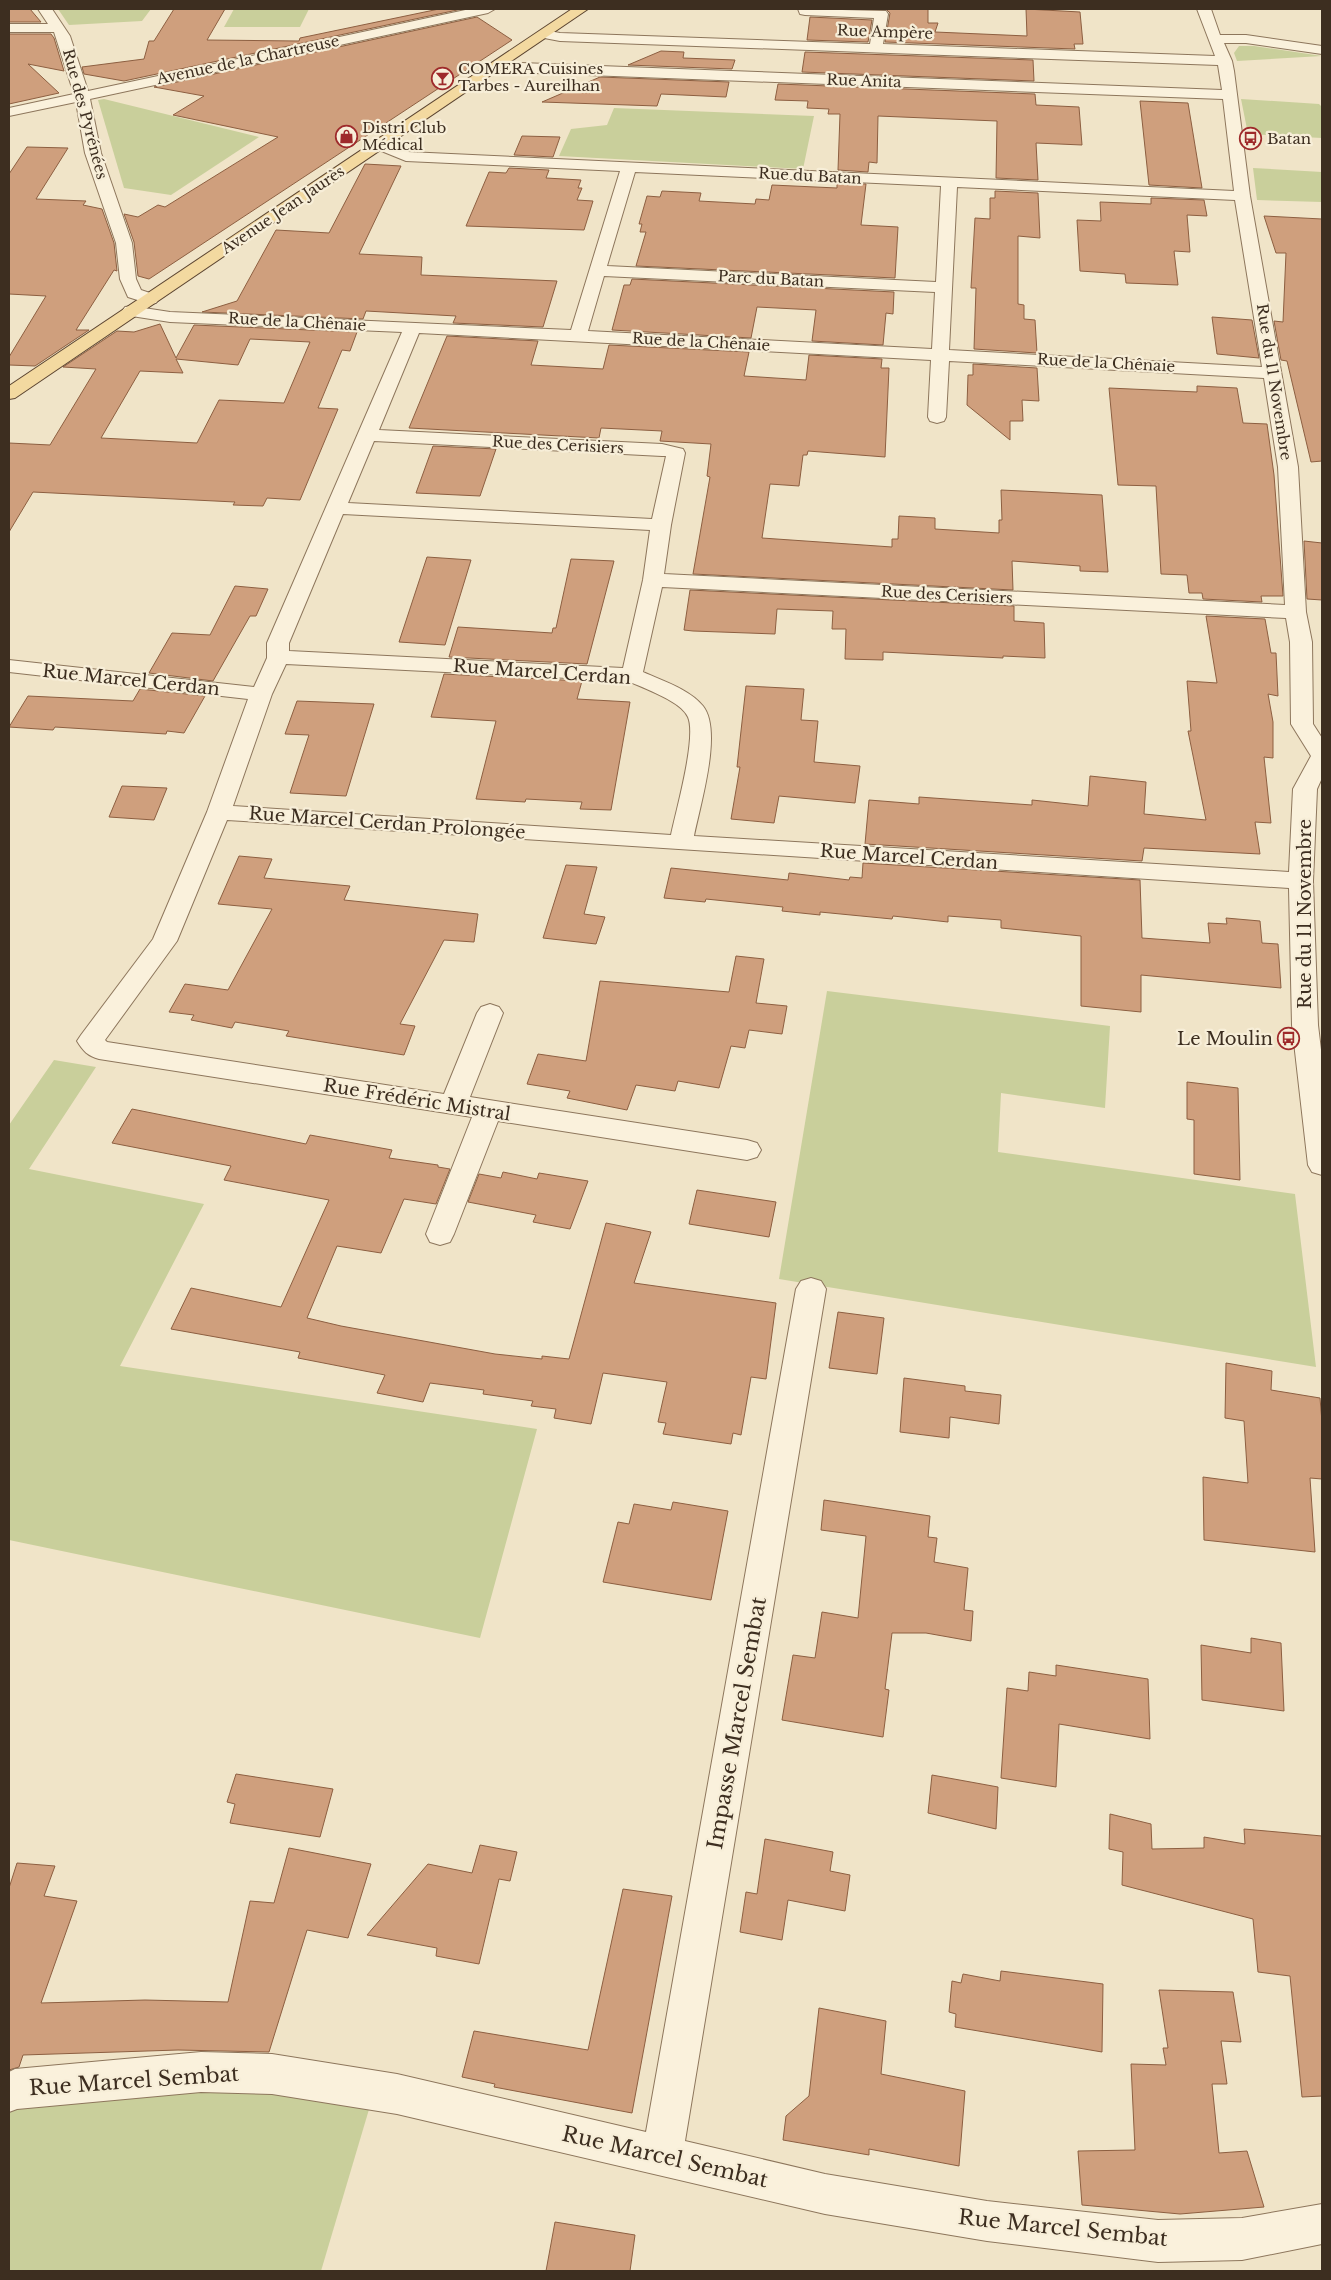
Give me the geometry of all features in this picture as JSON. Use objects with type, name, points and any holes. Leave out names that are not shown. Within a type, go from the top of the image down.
[{"type":"main road","name":"Avenue Jean Jaurès","points":[[9,394],[581,9]]},
{"type":"street","name":"Rue des Pyrénées","points":[[45,9],[59,28],[69,51],[83,95],[93,153],[124,243],[128,278],[134,293],[150,298]]},
{"type":"street","name":"Avenue de la Chartreuse","points":[[9,112],[488,9]]},
{"type":"street","points":[[805,9],[805,11],[881,14],[876,48]]},
{"type":"street","name":"Rue du 11 Novembre","points":[[1204,9],[1224,61],[1231,95],[1242,196],[1288,467],[1296,612],[1301,642],[1302,724],[1322,756],[1305,789],[1301,881],[1306,1025],[1322,1165]]},
{"type":"street","points":[[9,28],[59,28]]},
{"type":"street","name":"Rue Ampère","points":[[544,34],[560,37],[1224,61]]},
{"type":"street","points":[[1216,39],[1246,39],[1322,50]]},
{"type":"street","name":"Rue Anita","points":[[497,66],[509,68],[1231,95]]},
{"type":"street","name":"Rue du Batan","points":[[379,146],[406,156],[1242,196]]},
{"type":"street","points":[[578,336],[629,167]]},
{"type":"street","points":[[937,416],[949,183]]},
{"type":"street","name":"Parc du Batan","points":[[599,271],[943,287]]},
{"type":"street","name":"Rue de la Chênaie","points":[[131,311],[149,315],[940,354],[1272,373]]},
{"type":"street","points":[[261,694],[278,658],[278,643],[413,327]]},
{"type":"street","name":"Rue des Cerisiers","points":[[366,435],[662,450],[676,453],[661,525],[653,580],[1296,612]]},
{"type":"street","points":[[336,508],[661,525]]},
{"type":"street","points":[[632,675],[653,580]]},
{"type":"street","name":"Rue Marcel Cerdan","points":[[278,658],[306,657],[632,675],[660,687],[687,704],[699,718],[701,737],[681,843],[1301,881]]},
{"type":"street","name":"Rue Marcel Cerdan","points":[[9,666],[103,678],[261,694]]},
{"type":"street","name":"Rue Marcel Cerdan Prolongée","points":[[261,694],[219,812],[681,843]]},
{"type":"street","name":"Rue Frédéric Mistral","points":[[219,812],[164,941],[90,1042],[99,1050],[747,1150]]},
{"type":"street","points":[[453,1105],[490,1012]]},
{"type":"street","points":[[440,1234],[488,1111]]},
{"type":"street","name":"Impasse Marcel Sembat","points":[[662,2157],[812,1289]]},
{"type":"street","name":"Rue Marcel Sembat","points":[[9,2092],[15,2089],[202,2072],[272,2074],[406,2096],[834,2196],[987,2221],[1158,2241],[1242,2239],[1322,2224]]},
{"type":"green space","points":[[58,9],[151,9],[142,21],[69,25]]},
{"type":"green space","points":[[234,9],[309,9],[300,27],[224,27]]},
{"type":"green space","points":[[1239,46],[1254,46],[1322,56],[1237,61],[1234,53]]},
{"type":"green space","points":[[104,99],[259,137],[171,195],[124,188],[98,100]]},
{"type":"green space","points":[[1241,99],[1319,104],[1322,107],[1322,138],[1248,134]]},
{"type":"green space","points":[[614,108],[814,116],[803,169],[559,156],[571,129],[607,125]]},
{"type":"green space","points":[[1253,168],[1322,172],[1322,202],[1257,200]]},
{"type":"green space","points":[[827,991],[1110,1026],[1105,1108],[1001,1093],[998,1152],[1295,1194],[1316,1367],[779,1279]]},
{"type":"green space","points":[[54,1060],[96,1067],[29,1169],[204,1204],[120,1366],[537,1429],[480,1638],[9,1540],[9,1125]]},
{"type":"green space","points":[[278,2090],[370,2106],[321,2271],[9,2271],[9,2100],[88,2095]]},
{"type":"building","points":[[9,9],[30,9],[41,22],[9,22]]},
{"type":"building","points":[[174,9],[225,9],[207,40],[299,41],[300,38],[439,9],[462,9],[124,81],[84,74],[82,67],[144,59],[149,41],[154,41]]},
{"type":"building","points":[[886,9],[928,9],[928,23],[938,23],[935,32],[1027,36],[1026,9],[1080,12],[1083,44],[1074,44],[1075,49],[885,42],[890,13]]},
{"type":"building","points":[[477,17],[512,40],[149,279],[138,276],[134,242],[124,214],[138,217],[158,205],[165,207],[278,137],[173,115],[204,96],[154,87]]},
{"type":"building","points":[[810,17],[872,20],[868,42],[807,40]]},
{"type":"building","points":[[9,34],[51,34],[54,38],[64,71],[28,64],[59,93],[9,104]]},
{"type":"building","points":[[661,51],[684,52],[683,58],[735,60],[732,69],[628,65]]},
{"type":"building","points":[[805,52],[1033,60],[1034,81],[802,72]]},
{"type":"building","points":[[600,77],[729,82],[726,97],[661,94],[657,106],[542,102]]},
{"type":"building","points":[[778,84],[1035,94],[1036,105],[1079,107],[1082,145],[1036,143],[1038,180],[996,178],[997,121],[878,116],[877,163],[869,162],[868,172],[838,170],[840,114],[828,114],[829,109],[807,108],[808,101],[775,100]]},
{"type":"building","points":[[1140,101],[1188,103],[1202,188],[1149,185]]},
{"type":"building","points":[[522,136],[560,137],[553,157],[514,155]]},
{"type":"building","points":[[27,147],[68,148],[36,199],[86,201],[83,205],[102,209],[114,243],[117,271],[114,270],[76,330],[89,330],[35,366],[9,365],[9,357],[46,296],[9,294],[9,174]]},
{"type":"building","points":[[365,164],[401,166],[359,254],[422,257],[421,275],[557,281],[543,327],[453,323],[456,316],[366,311],[363,319],[202,312],[237,301],[276,230],[329,233]]},
{"type":"building","points":[[509,168],[549,170],[546,178],[581,180],[578,188],[582,188],[577,200],[593,201],[584,230],[466,226],[489,172],[506,173]]},
{"type":"building","points":[[837,183],[866,184],[861,225],[898,227],[895,278],[636,266],[646,232],[640,232],[642,224],[639,224],[647,196],[660,197],[662,191],[701,193],[699,201],[755,204],[756,199],[769,200],[772,185],[837,188]]},
{"type":"building","points":[[995,191],[1038,193],[1040,238],[1018,236],[1018,304],[1024,305],[1024,319],[1035,320],[1037,353],[974,349],[976,288],[971,288],[975,218],[990,219],[990,198],[995,198]]},
{"type":"building","points":[[1151,198],[1204,200],[1207,216],[1187,215],[1190,252],[1174,251],[1178,285],[1126,283],[1125,274],[1080,271],[1077,220],[1101,221],[1100,202],[1151,204]]},
{"type":"building","points":[[1264,216],[1322,219],[1322,461],[1311,462],[1287,361],[1281,360],[1274,321],[1283,322],[1286,253],[1276,253]]},
{"type":"building","points":[[632,279],[894,292],[893,314],[886,313],[883,345],[812,341],[816,310],[757,307],[751,338],[612,330],[624,285],[630,285]]},
{"type":"building","points":[[1212,317],[1252,320],[1259,358],[1217,354]]},
{"type":"building","points":[[160,324],[176,358],[194,325],[357,332],[350,351],[342,350],[318,408],[338,409],[300,500],[267,498],[263,506],[233,505],[235,502],[33,492],[9,532],[9,443],[50,445],[96,369],[63,367],[117,331],[134,332]],"holes":[[[250,339],[310,342],[284,403],[219,400],[197,443],[101,438],[140,371],[183,373],[176,359],[238,365]]]},
{"type":"building","points":[[447,336],[538,341],[531,365],[603,369],[609,345],[749,352],[744,376],[806,380],[809,355],[882,359],[881,368],[889,368],[885,457],[808,451],[807,455],[803,455],[799,486],[770,484],[762,538],[892,547],[892,539],[898,539],[899,516],[935,518],[935,529],[999,533],[999,520],[1002,520],[1001,490],[1102,495],[1108,572],[1080,571],[1080,566],[1012,561],[1013,590],[693,574],[710,477],[707,476],[711,444],[660,441],[662,431],[601,428],[599,438],[409,428]]},
{"type":"building","points":[[973,364],[1037,368],[1039,401],[1022,400],[1023,421],[1010,421],[1010,440],[967,405],[968,375],[973,375]]},
{"type":"building","points":[[1197,386],[1237,388],[1243,423],[1267,424],[1274,475],[1283,596],[1261,596],[1262,602],[1203,599],[1202,593],[1189,593],[1187,575],[1161,574],[1156,486],[1118,485],[1109,388],[1197,392]]},
{"type":"building","points":[[433,446],[496,449],[480,496],[416,493]]},
{"type":"building","points":[[1304,541],[1322,543],[1322,600],[1307,599]]},
{"type":"building","points":[[427,557],[471,560],[445,645],[399,642]]},
{"type":"building","points":[[571,559],[614,561],[587,664],[449,657],[458,627],[552,633],[553,628],[556,628]]},
{"type":"building","points":[[235,586],[268,589],[256,616],[250,616],[213,681],[149,673],[172,633],[210,635]]},
{"type":"building","points":[[690,590],[1014,606],[1014,621],[1044,623],[1045,658],[1003,656],[1003,658],[883,652],[883,660],[845,659],[846,629],[832,629],[833,611],[777,609],[775,634],[684,630]]},
{"type":"building","points":[[1206,616],[1265,619],[1271,653],[1276,653],[1278,696],[1268,694],[1273,722],[1273,758],[1264,757],[1271,823],[1255,822],[1260,854],[1144,848],[1142,861],[865,844],[869,800],[919,804],[919,797],[1032,805],[1032,800],[1088,806],[1090,776],[1146,782],[1144,814],[1206,820],[1188,731],[1191,731],[1187,681],[1217,683]]},
{"type":"building","points":[[444,674],[582,681],[577,699],[630,702],[611,810],[580,809],[582,802],[526,799],[525,802],[476,799],[496,721],[431,717]]},
{"type":"building","points":[[746,686],[804,689],[801,720],[818,721],[814,762],[860,766],[855,803],[779,796],[774,823],[731,819],[740,767],[737,767]]},
{"type":"building","points":[[140,689],[205,696],[184,733],[167,731],[166,734],[55,727],[53,730],[9,727],[28,696],[133,701]]},
{"type":"building","points":[[297,701],[374,704],[346,796],[290,793],[309,735],[285,734]]},
{"type":"building","points":[[122,786],[167,788],[154,820],[109,817]]},
{"type":"building","points":[[239,856],[272,859],[264,878],[350,886],[344,900],[478,914],[474,942],[444,940],[400,1024],[415,1026],[404,1055],[286,1036],[289,1031],[235,1022],[232,1028],[191,1020],[194,1015],[169,1012],[185,984],[228,990],[272,909],[218,904]]},
{"type":"building","points":[[863,863],[1140,880],[1142,938],[1210,943],[1208,923],[1227,924],[1226,918],[1260,921],[1262,943],[1278,944],[1281,988],[1141,975],[1141,1012],[1081,1006],[1081,936],[1001,928],[1001,920],[948,916],[948,922],[893,916],[892,919],[820,912],[820,915],[782,911],[783,907],[706,899],[705,902],[664,898],[671,868],[788,880],[789,873],[849,880],[850,877],[862,878]]},
{"type":"building","points":[[566,865],[597,867],[584,914],[605,917],[596,944],[543,938]]},
{"type":"building","points":[[736,956],[764,959],[756,1003],[787,1006],[782,1034],[749,1030],[745,1048],[731,1046],[719,1088],[678,1081],[675,1091],[636,1085],[627,1110],[567,1098],[570,1091],[527,1084],[538,1054],[586,1061],[600,981],[729,992]]},
{"type":"building","points":[[1187,1082],[1238,1088],[1240,1180],[1194,1174],[1194,1120],[1187,1119]]},
{"type":"building","points":[[132,1109],[306,1144],[310,1135],[392,1150],[389,1158],[438,1165],[438,1167],[450,1169],[436,1204],[404,1199],[381,1253],[337,1246],[307,1318],[495,1354],[542,1359],[542,1356],[569,1359],[606,1223],[651,1232],[634,1283],[776,1303],[766,1379],[751,1377],[741,1435],[733,1433],[731,1444],[663,1434],[666,1423],[658,1422],[667,1382],[603,1373],[591,1424],[554,1418],[556,1409],[531,1406],[533,1401],[483,1394],[484,1390],[430,1383],[423,1402],[377,1393],[385,1375],[298,1358],[300,1352],[171,1329],[191,1288],[281,1307],[329,1200],[224,1180],[231,1166],[112,1143]]},
{"type":"building","points":[[503,1172],[537,1179],[539,1173],[588,1181],[570,1229],[533,1222],[536,1215],[468,1202],[479,1174],[501,1178]]},
{"type":"building","points":[[697,1190],[776,1202],[769,1237],[689,1224]]},
{"type":"building","points":[[838,1312],[884,1318],[877,1374],[829,1368]]},
{"type":"building","points":[[1226,1363],[1272,1371],[1271,1390],[1320,1398],[1322,1479],[1310,1478],[1315,1552],[1204,1540],[1203,1477],[1248,1483],[1244,1421],[1225,1418]]},
{"type":"building","points":[[904,1378],[965,1386],[965,1391],[1001,1395],[999,1424],[950,1417],[949,1438],[900,1432]]},
{"type":"building","points":[[824,1500],[930,1516],[928,1537],[937,1538],[934,1562],[968,1568],[964,1610],[973,1611],[971,1641],[926,1633],[892,1633],[885,1689],[889,1690],[883,1737],[782,1720],[793,1655],[815,1658],[822,1612],[858,1618],[866,1536],[821,1530]]},
{"type":"building","points":[[673,1502],[728,1511],[711,1600],[603,1582],[618,1522],[629,1524],[634,1504],[671,1510]]},
{"type":"building","points":[[1251,1638],[1281,1643],[1284,1711],[1202,1700],[1201,1645],[1251,1653]]},
{"type":"building","points":[[1056,1665],[1148,1679],[1150,1739],[1059,1724],[1056,1787],[1001,1778],[1007,1688],[1028,1691],[1029,1672],[1056,1676]]},
{"type":"building","points":[[236,1774],[333,1789],[320,1837],[230,1823],[235,1804],[227,1802]]},
{"type":"building","points":[[932,1775],[998,1787],[996,1829],[928,1813]]},
{"type":"building","points":[[1110,1814],[1151,1824],[1152,1849],[1204,1848],[1204,1837],[1245,1844],[1244,1829],[1322,1836],[1322,2096],[1302,2097],[1290,1976],[1258,1972],[1253,1919],[1122,1885],[1123,1852],[1109,1849]]},
{"type":"building","points":[[765,1839],[833,1852],[830,1871],[850,1875],[845,1911],[788,1900],[782,1940],[740,1932],[746,1892],[757,1894]]},
{"type":"building","points":[[480,1845],[517,1852],[510,1881],[499,1879],[479,1964],[436,1956],[437,1948],[367,1935],[428,1864],[472,1873]]},
{"type":"building","points":[[289,1848],[371,1864],[348,1938],[307,1930],[269,2052],[178,2050],[23,2055],[19,2067],[9,2070],[9,1888],[17,1863],[55,1866],[44,1896],[77,1901],[41,2003],[145,2000],[228,2002],[250,1901],[274,1903]]},
{"type":"building","points":[[623,1889],[672,1896],[632,2113],[494,2087],[495,2084],[462,2077],[474,2031],[588,2050]]},
{"type":"building","points":[[1001,1971],[1103,1984],[1102,2052],[955,2027],[956,2014],[949,2012],[952,1981],[961,1983],[963,1974],[1000,1981]]},
{"type":"building","points":[[1159,1990],[1233,1992],[1241,2042],[1221,2041],[1227,2084],[1212,2084],[1219,2153],[1247,2151],[1264,2207],[1180,2214],[1082,2205],[1078,2151],[1135,2150],[1131,2064],[1166,2065],[1163,2048],[1168,2048]]},
{"type":"building","points":[[819,2008],[886,2021],[881,2074],[965,2091],[959,2166],[869,2149],[869,2155],[783,2140],[786,2116],[809,2096]]},
{"type":"building","points":[[555,2222],[635,2235],[630,2271],[546,2271]]},
{"type":"place","name":"COMERA Cuisines Tarbes - Aureilhan","points":[[442,78]]},
{"type":"place","name":"Distri Club Médical","points":[[346,137]]},
{"type":"place","name":"Batan","points":[[1251,139]]},
{"type":"place","name":"Le Moulin","points":[[1289,1039]]}]
